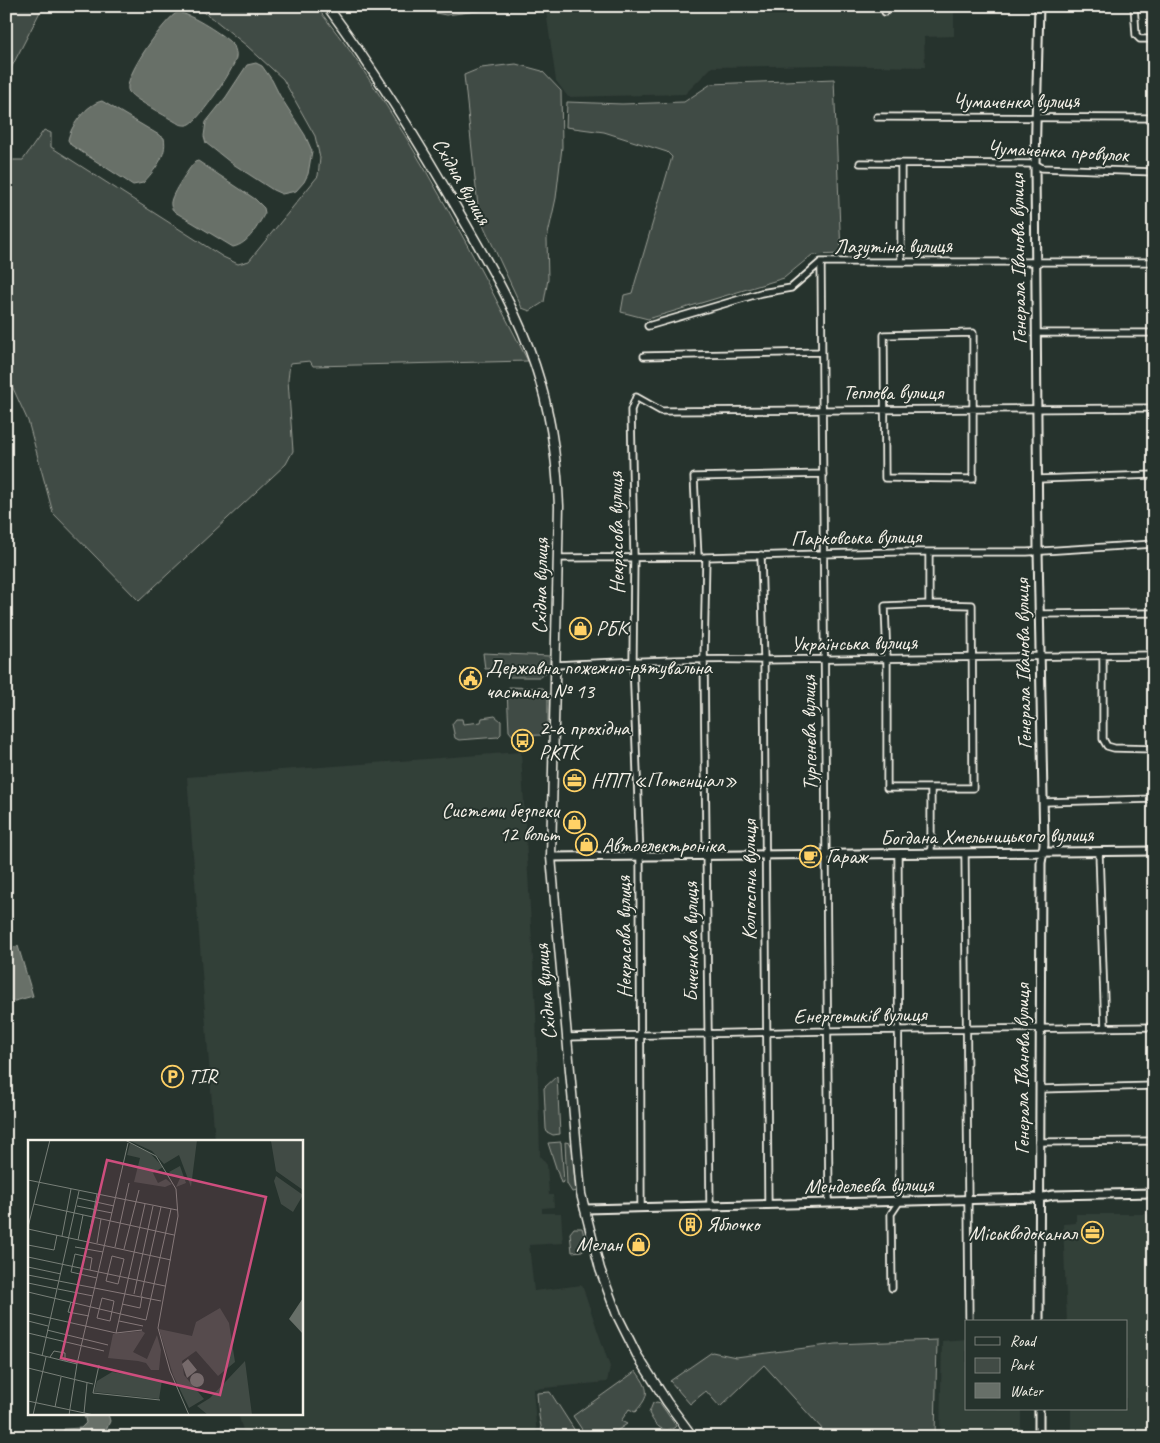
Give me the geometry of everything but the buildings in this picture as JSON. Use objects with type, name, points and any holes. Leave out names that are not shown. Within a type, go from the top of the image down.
[{"type":"main road","name":"Східна вулиця","points":[[327,6],[384,86],[418,139],[478,245],[524,333],[536,366],[550,424],[558,474],[559,558],[551,858],[578,1168],[585,1210],[600,1269],[617,1315],[637,1355],[667,1402],[693,1437]]},
{"type":"street","name":"Генерала Іванова вулиця","points":[[1039,6],[1035,164],[1038,551],[1044,802],[1043,853],[1041,863],[1039,1320]]},
{"type":"street","points":[[1134,6],[1134,29],[1136,35],[1140,39],[1154,39]]},
{"type":"street","name":"Чумаченка вулиця","points":[[877,116],[1154,118]]},
{"type":"street","name":"Чумаченка провулок","points":[[860,164],[1035,164],[1042,168],[1154,172]]},
{"type":"street","points":[[901,164],[901,262]]},
{"type":"street","name":"Лазутіна вулиця","points":[[648,326],[761,292],[791,288],[821,262],[1154,262]]},
{"type":"street","name":"Тургенєва вулиця","points":[[821,262],[829,1204]]},
{"type":"street","points":[[973,333],[973,479],[885,478],[884,409],[884,335],[973,333]]},
{"type":"street","points":[[1037,333],[1154,333]]},
{"type":"street","points":[[644,356],[821,352]]},
{"type":"street","name":"Теплова вулиця","points":[[636,398],[662,411],[1154,408]]},
{"type":"street","name":"Некрасова вулиця","points":[[636,398],[631,410],[634,557],[633,660],[640,857],[641,1208]]},
{"type":"street","points":[[698,557],[694,477],[823,474]]},
{"type":"street","points":[[1038,479],[1154,475]]},
{"type":"street","name":"Парковська вулиця","points":[[559,558],[1038,551],[1154,544]]},
{"type":"street","points":[[929,552],[929,604]]},
{"type":"street","name":"Колгоспна вулиця","points":[[761,555],[764,660],[768,1205]]},
{"type":"street","name":"Биченкова вулиця","points":[[706,557],[704,659],[710,1206]]},
{"type":"street","points":[[929,604],[972,605],[973,788],[887,788],[885,606],[929,604]]},
{"type":"street","points":[[1039,614],[1154,613]]},
{"type":"street","name":"Українська вулиця","points":[[556,665],[633,660],[1154,655]]},
{"type":"street","points":[[1102,656],[1104,739],[1107,746],[1114,748],[1154,749]]},
{"type":"street","points":[[930,788],[930,854]]},
{"type":"street","points":[[1044,802],[1154,799]]},
{"type":"street","name":"Богдана Хмельницького вулиця","points":[[551,858],[1154,851]]},
{"type":"street","points":[[1099,852],[1105,1028]]},
{"type":"street","points":[[892,1288],[891,1214],[899,1202],[898,854]]},
{"type":"street","points":[[965,854],[965,1030],[969,1320]]},
{"type":"street","name":"Енергетиків вулиця","points":[[567,1037],[766,1032],[1154,1027]]},
{"type":"street","points":[[1040,1089],[1154,1086]]},
{"type":"street","points":[[1039,1142],[1154,1141]]},
{"type":"street","name":"Менделєєва вулиця","points":[[585,1210],[1154,1194]]},
{"type":"street","points":[[1039,1410],[1039,1437]]},
{"type":"shaded area","points":[[645,6],[954,6],[954,36],[924,37],[925,67],[822,65],[712,67],[685,94],[568,97],[556,81],[546,11]]},
{"type":"shaded area","points":[[521,752],[536,1012],[540,1156],[547,1165],[549,1195],[553,1195],[554,1207],[542,1208],[542,1213],[561,1213],[563,1243],[529,1245],[534,1291],[582,1285],[610,1367],[607,1382],[533,1389],[537,1437],[245,1437],[239,1416],[302,1416],[302,1140],[215,1140],[187,777]]},
{"type":"shaded area","points":[[1076,1214],[1154,1214],[1154,1437],[1071,1437],[1071,1410],[1128,1410],[1128,1320],[1067,1320],[1063,1224],[1076,1223]]},
{"type":"shaded area","points":[[965,1339],[965,1410],[1021,1410],[1021,1437],[940,1437],[942,1341]]},
{"type":"green space","points":[[6,6],[43,6],[6,78]]},
{"type":"green space","points":[[192,6],[316,6],[354,57],[405,136],[469,247],[528,361],[313,366],[310,361],[290,363],[288,380],[293,451],[286,464],[139,601],[53,513],[28,421],[6,373],[6,167],[12,160],[23,160],[44,130],[51,133],[51,147],[223,257],[238,264],[249,261],[318,176],[320,158],[315,136],[283,79],[210,16]]},
{"type":"green space","points":[[429,6],[517,6],[446,15],[430,12]]},
{"type":"green space","points":[[516,64],[542,71],[561,91],[562,147],[556,198],[547,239],[548,279],[544,302],[530,311],[522,308],[479,216],[464,75],[481,68]]},
{"type":"green space","points":[[834,79],[841,254],[812,255],[784,278],[648,319],[621,312],[624,295],[632,293],[672,157],[667,152],[604,132],[566,127],[567,102],[622,104],[684,102],[711,84]]},
{"type":"green space","points":[[483,653],[550,656],[549,670],[540,677],[510,677],[506,675],[504,668],[485,669]]},
{"type":"green space","points":[[509,687],[543,688],[548,693],[548,729],[542,735],[513,736],[509,731],[507,691]]},
{"type":"green space","points":[[495,716],[501,721],[501,734],[498,737],[459,740],[455,738],[452,724],[456,719],[462,719],[463,724],[481,722],[482,718]]},
{"type":"green space","points":[[557,1076],[560,1134],[553,1135],[547,1132],[546,1129],[544,1088]]},
{"type":"green space","points":[[561,1142],[564,1182],[561,1183],[548,1143]]},
{"type":"green space","points":[[565,1142],[570,1143],[572,1148],[576,1191],[572,1192],[567,1184]]},
{"type":"green space","points":[[574,1228],[582,1228],[587,1246],[582,1251],[572,1252],[570,1233]]},
{"type":"green space","points":[[937,1340],[935,1437],[818,1437],[824,1431],[764,1365],[720,1407],[706,1391],[690,1404],[670,1381],[712,1352],[736,1357],[836,1344]]},
{"type":"green space","points":[[636,1371],[646,1387],[646,1396],[635,1412],[629,1409],[621,1421],[627,1424],[612,1434],[613,1437],[587,1437],[573,1416]]},
{"type":"green space","points":[[550,1392],[579,1437],[543,1437],[537,1393]]},
{"type":"green space","points":[[653,1403],[660,1403],[676,1426],[674,1428],[662,1429],[654,1421],[649,1413]]},
{"type":"water","points":[[178,12],[216,31],[234,46],[236,54],[230,71],[216,93],[195,120],[186,125],[179,124],[132,95],[129,92],[128,85],[137,63],[146,49],[164,25]]},
{"type":"water","points":[[256,63],[262,66],[272,80],[305,135],[312,151],[308,174],[296,191],[282,194],[273,190],[230,162],[206,143],[204,136],[206,122],[226,97],[247,65]]},
{"type":"water","points":[[102,101],[164,138],[165,144],[162,157],[156,168],[143,183],[133,185],[71,145],[68,140],[72,128],[80,116],[91,106]]},
{"type":"water","points":[[198,161],[255,199],[264,208],[265,213],[256,228],[239,245],[233,247],[175,212],[171,206],[171,201],[183,178],[193,164]]},
{"type":"water","points":[[18,946],[33,996],[11,1002],[6,987],[6,949]]},
{"type":"water","points":[[84,1416],[109,1416],[110,1421],[105,1433],[89,1429],[89,1437],[63,1437],[64,1429],[81,1428],[86,1423]]},
{"type":"place","name":"РБК","points":[[580,628]]},
{"type":"place","name":"Державна пожежно-рятувальна частина № 13","points":[[470,679]]},
{"type":"place","name":"2-а прохідна РКТК","points":[[523,740]]},
{"type":"place","name":"НПП «Потенціал»","points":[[575,780]]},
{"type":"place","name":"Системи безпеки 12 вольт","points":[[575,822]]},
{"type":"place","name":"Автоелектроніка","points":[[586,845]]},
{"type":"place","name":"Гараж","points":[[810,856]]},
{"type":"place","name":"TIR","points":[[172,1076]]},
{"type":"place","name":"Яблочко","points":[[690,1224]]},
{"type":"place","name":"Міськводоканал","points":[[1093,1233]]},
{"type":"place","name":"Мелан","points":[[638,1244]]}]
